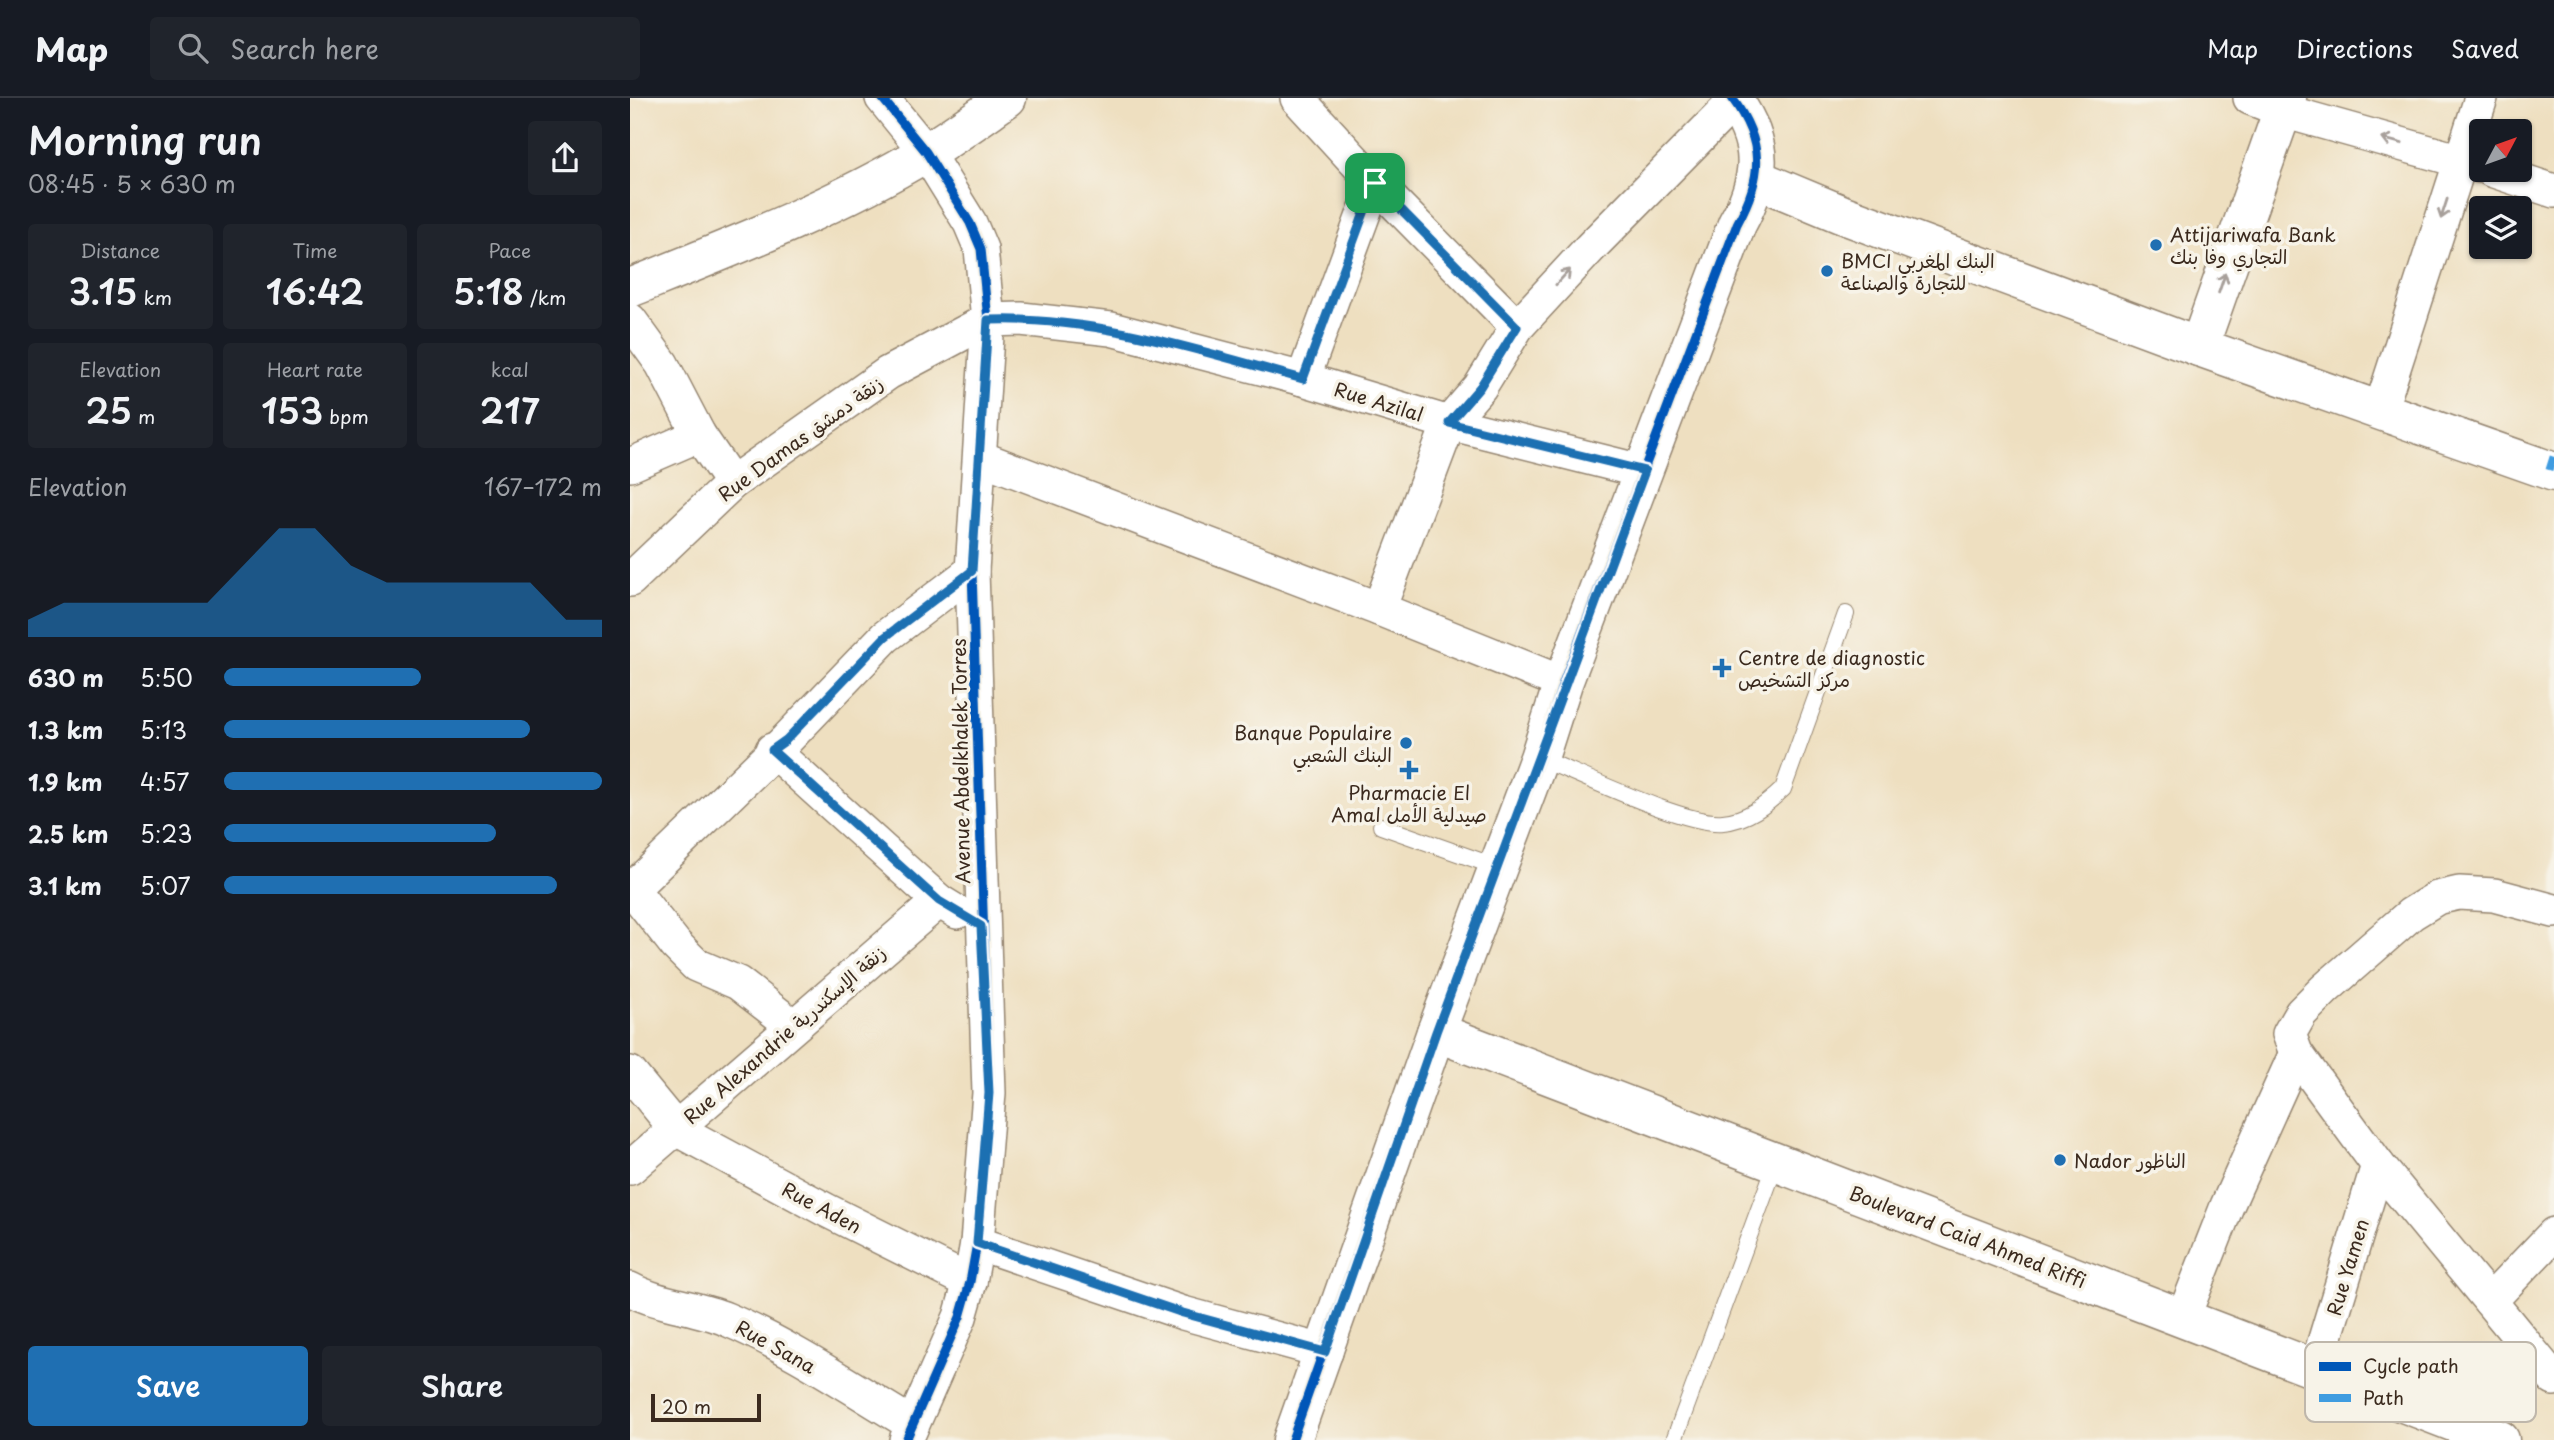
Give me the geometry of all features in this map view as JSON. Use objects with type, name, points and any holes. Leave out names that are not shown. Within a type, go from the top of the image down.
[{"type":"street","name":"Avenue Abdelkhalek Torres","points":[[882,98],[926,152],[958,198],[981,249],[987,285],[988,320],[972,571],[980,762],[981,926],[989,1093],[977,1243],[970,1282],[960,1317],[909,1432]]},
{"type":"street","points":[[630,288],[709,257],[837,199],[926,152],[1007,98]]},
{"type":"street","points":[[1297,98],[1375,183],[1517,327]]},
{"type":"street","points":[[2478,119],[2482,98]]},
{"type":"street","points":[[1292,1440],[1436,1032],[1539,758],[1563,683],[1737,224],[1757,179],[1755,142],[1733,100],[1517,327],[1480,387],[1449,423],[1379,608]]},
{"type":"street","points":[[2200,348],[2273,102],[2469,162]]},
{"type":"street","points":[[2380,411],[2469,168]]},
{"type":"street","points":[[1757,179],[1841,214],[2200,348],[2554,472]]},
{"type":"street","points":[[2527,182],[2554,191]]},
{"type":"street","points":[[1303,379],[1375,183]]},
{"type":"street","name":"Rue Azilal","points":[[988,320],[1021,319],[1111,329],[1303,379],[1449,423],[1645,471]]},
{"type":"street","points":[[630,320],[662,364],[699,435],[732,483]]},
{"type":"street","name":"Rue Damas زنقة دمشق","points":[[630,580],[732,483],[888,373],[988,320]]},
{"type":"street","points":[[630,465],[699,435]]},
{"type":"street","points":[[981,458],[1379,608],[1563,683]]},
{"type":"street","points":[[792,1025],[738,983],[696,965],[631,890],[772,750],[786,740],[885,637],[972,571]]},
{"type":"street","points":[[772,750],[939,901],[981,926]]},
{"type":"street","points":[[2524,1342],[2378,1165],[2296,1053],[2289,1034],[2301,1013],[2411,914],[2437,898],[2459,893],[2494,895],[2554,911]]},
{"type":"street","name":"Rue Alexandrie زنقة الإسكندرية","points":[[630,1168],[792,1025],[939,901]]},
{"type":"street","name":"Boulevard Caid Ahmed Riffi","points":[[1436,1032],[2305,1365]]},
{"type":"street","points":[[2183,1318],[2227,1206],[2296,1053]]},
{"type":"street","points":[[630,1073],[676,1129]]},
{"type":"street","name":"Rue Aden","points":[[676,1129],[825,1210],[970,1282]]},
{"type":"street","name":"Rue Yamen","points":[[2324,1342],[2378,1165]]},
{"type":"street","points":[[2490,1301],[2554,1234]]},
{"type":"street","points":[[977,1243],[1183,1313],[1325,1352]]},
{"type":"street","name":"Rue Sana","points":[[630,1289],[653,1299],[693,1307],[740,1325],[909,1432]]},
{"type":"street","points":[[2536,1357],[2554,1379]]},
{"type":"street","name":"Boulevard Caid Ahmed Riffi","points":[[2441,1422],[2474,1436]]},
{"type":"lane","points":[[1539,758],[1680,815],[1721,823],[1744,817],[1766,806],[1783,789],[1846,614]]},
{"type":"lane","points":[[1381,827],[1498,868]]},
{"type":"lane","points":[[1674,1440],[1776,1163]]},
{"type":"marked path","points":[[2549,470],[2554,454]]},
{"type":"cycle path","points":[[882,98],[926,152],[970,223],[981,249],[988,320],[972,571],[989,1093],[977,1243],[970,1282],[960,1317],[906,1440]]},
{"type":"cycle path","points":[[1292,1440],[1436,1032],[1539,758],[1563,683],[1737,224],[1752,191],[1757,160],[1755,145],[1743,114],[1732,98]]},
{"type":"place","name":"Attijariwafa Bank التجاري وفا بنك","points":[[2156,245]]},
{"type":"place","name":"BMCI البنك المغربي للتجارة والصناعة","points":[[1827,271]]},
{"type":"place","name":"Centre de diagnostic مركز التشخيص","points":[[1722,668]]},
{"type":"place","name":"Banque Populaire البنك الشعبي","points":[[1406,743]]},
{"type":"place","name":"Pharmacie El Amal صيدلية الأمل","points":[[1409,770]]},
{"type":"place","name":"Nador الناظور","points":[[2060,1160]]},
{"type":"route","points":[[1375,183],[1517,327],[1480,387],[1449,423],[1645,471],[1563,683],[1539,758],[1436,1032],[1325,1352],[1183,1313],[977,1243],[989,1093],[981,926],[939,901],[772,750],[786,740],[885,637],[972,571],[988,320],[1021,319],[1111,329],[1303,379],[1375,183]]}]
